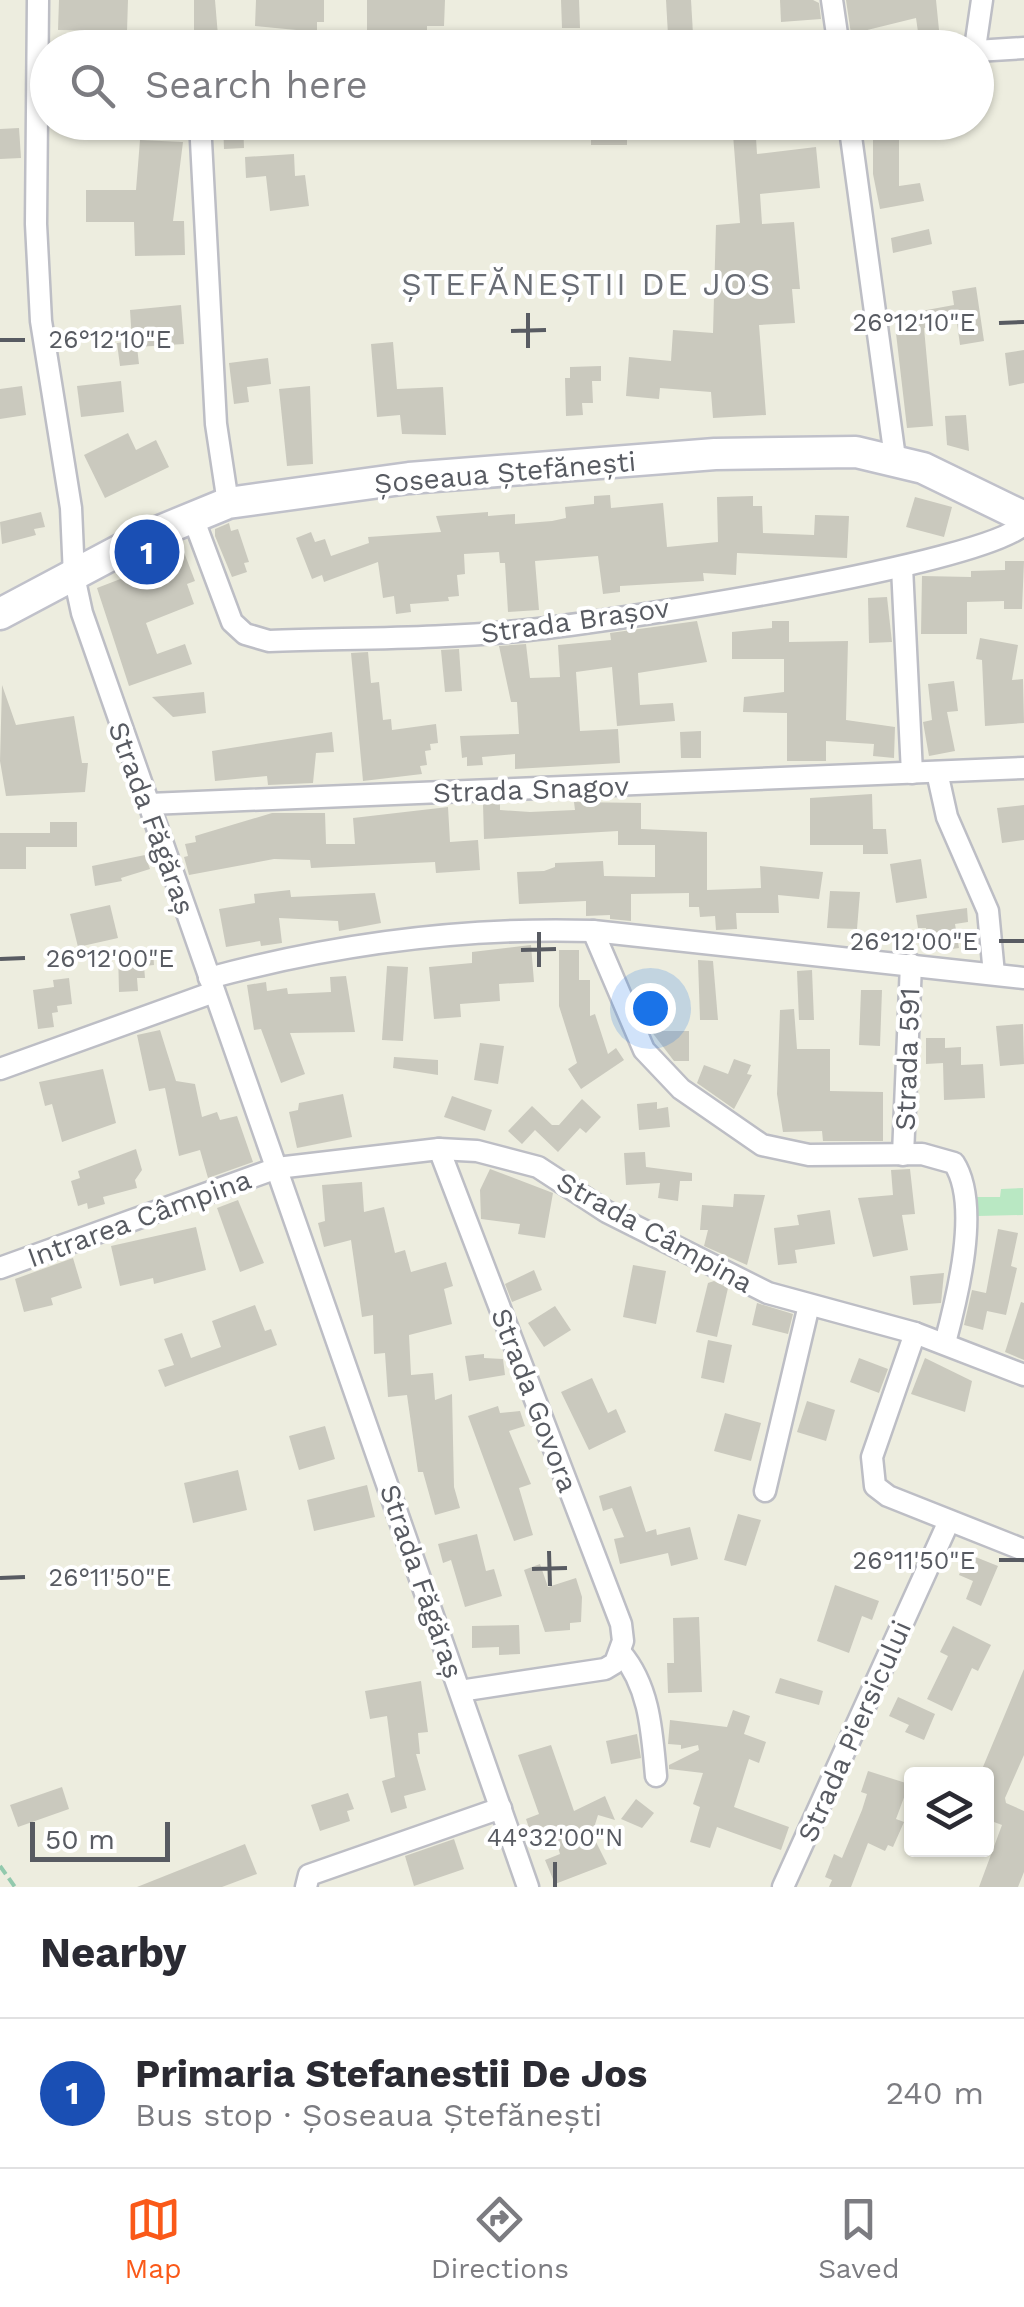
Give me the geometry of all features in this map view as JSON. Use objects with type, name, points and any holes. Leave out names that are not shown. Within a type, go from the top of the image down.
[{"type":"main road","name":"Șoseaua Ștefănești","points":[[0,614],[192,515],[228,502],[409,478],[814,450],[895,458],[1024,520]]},
{"type":"street","name":"Strada Făgăraș","points":[[38,0],[40,30]]},
{"type":"street","points":[[832,0],[836,30]]},
{"type":"street","points":[[978,30],[982,0]]},
{"type":"street","points":[[994,49],[1024,48]]},
{"type":"street","name":"Strada Făgăraș","points":[[39,140],[36,224],[41,321],[71,508],[74,576],[97,664],[528,1887]]},
{"type":"street","points":[[201,140],[216,424],[228,502]]},
{"type":"street","points":[[851,140],[895,458]]},
{"type":"street","name":"Strada Brașov","points":[[192,515],[232,622],[246,634],[269,641],[530,630],[902,567],[998,542],[1024,520]]},
{"type":"street","points":[[902,567],[912,773]]},
{"type":"street","name":"Strada Snagov","points":[[149,804],[1024,768]]},
{"type":"street","points":[[937,772],[947,817],[988,911],[994,974]]},
{"type":"street","points":[[0,1069],[211,985],[399,938],[593,931],[1024,978]]},
{"type":"street","points":[[593,931],[637,1038],[681,1090],[762,1145],[783,1152],[903,1154]]},
{"type":"street","name":"Strada 591","points":[[911,964],[903,1154],[942,1156],[959,1171],[965,1208],[959,1284],[945,1343]]},
{"type":"street","name":"Strada Câmpina","points":[[277,1168],[438,1149],[510,1156],[538,1166],[607,1212],[677,1250],[768,1293],[914,1333],[1024,1375]]},
{"type":"street","name":"Strada Govora","points":[[438,1149],[621,1624],[621,1653],[632,1666],[645,1699],[656,1776]]},
{"type":"street","name":"Intrarea Câmpina","points":[[0,1268],[277,1168]]},
{"type":"street","points":[[765,1491],[809,1305]]},
{"type":"street","points":[[914,1333],[872,1457],[875,1486],[888,1496],[1024,1550]]},
{"type":"street","name":"Strada Piersicului","points":[[783,1887],[949,1521]]},
{"type":"street","points":[[460,1691],[604,1669],[621,1653]]},
{"type":"street","points":[[306,1887],[310,1875],[501,1808]]},
{"type":"path","points":[[0,1866],[14,1887]]},
{"type":"green space","points":[[1023,1188],[1023,1215],[978,1216],[977,1197],[1000,1197],[1001,1189]]},
{"type":"building","points":[[59,0],[128,0],[127,30],[58,30]]},
{"type":"building","points":[[194,0],[215,0],[218,30],[194,30]]},
{"type":"building","points":[[256,0],[324,0],[324,22],[317,22],[317,30],[255,26]]},
{"type":"building","points":[[367,0],[445,0],[444,26],[427,26],[427,30],[367,30]]},
{"type":"building","points":[[561,0],[579,0],[580,28],[562,28]]},
{"type":"building","points":[[666,0],[691,0],[693,30],[668,30]]},
{"type":"building","points":[[780,0],[813,0],[819,3],[821,19],[781,22]]},
{"type":"building","points":[[846,0],[936,0],[939,30],[918,30],[916,18],[867,30],[850,30]]},
{"type":"building","points":[[19,128],[21,158],[0,159],[0,129]]},
{"type":"building","points":[[140,140],[183,142],[173,221],[184,221],[185,255],[135,256],[134,222],[86,222],[86,190],[136,190]]},
{"type":"building","points":[[224,140],[244,140],[244,148],[224,149]]},
{"type":"building","points":[[591,140],[627,140],[627,145],[591,145]]},
{"type":"building","points":[[733,140],[756,140],[757,154],[816,147],[820,188],[760,194],[762,224],[794,222],[800,289],[792,289],[795,323],[759,325],[766,415],[713,418],[711,392],[660,388],[659,399],[626,396],[629,357],[671,361],[673,330],[713,333],[716,225],[740,223]]},
{"type":"building","points":[[873,140],[899,140],[899,186],[920,183],[924,201],[880,209],[873,174]]},
{"type":"building","points":[[294,154],[295,176],[305,175],[309,206],[270,211],[266,176],[246,178],[245,157]]},
{"type":"building","points":[[929,229],[932,244],[893,253],[891,238]]},
{"type":"building","points":[[976,287],[984,341],[960,345],[957,323],[924,328],[933,426],[907,428],[894,316],[954,305],[952,291]]},
{"type":"building","points":[[181,305],[184,344],[137,347],[139,364],[120,366],[117,343],[132,341],[130,310]]},
{"type":"building","points":[[393,342],[397,389],[443,387],[446,435],[402,434],[400,415],[377,417],[371,344]]},
{"type":"building","points":[[1024,350],[1024,383],[1009,386],[1005,353]]},
{"type":"building","points":[[268,358],[271,384],[247,387],[249,402],[234,404],[229,363]]},
{"type":"building","points":[[601,366],[601,381],[592,381],[593,403],[582,403],[583,415],[566,416],[565,378],[570,378],[570,367]]},
{"type":"building","points":[[121,381],[124,412],[81,417],[77,386]]},
{"type":"building","points":[[22,386],[26,415],[0,419],[0,389]]},
{"type":"building","points":[[310,386],[313,464],[287,466],[279,389]]},
{"type":"building","points":[[966,415],[969,451],[947,445],[945,416]]},
{"type":"building","points":[[128,433],[136,450],[156,440],[169,467],[105,498],[84,455]]},
{"type":"building","points":[[610,495],[611,508],[663,503],[667,547],[718,542],[717,497],[753,496],[753,506],[762,506],[763,533],[814,535],[815,515],[849,516],[847,558],[737,553],[736,575],[703,573],[704,581],[620,586],[620,592],[603,594],[598,556],[535,561],[539,610],[508,612],[505,563],[500,563],[499,552],[464,554],[465,574],[457,575],[459,596],[448,597],[449,601],[410,604],[411,612],[396,614],[394,596],[383,598],[378,562],[324,582],[322,575],[312,579],[296,538],[311,532],[315,542],[325,539],[331,556],[369,543],[368,537],[441,532],[436,516],[488,512],[488,516],[515,514],[515,524],[552,521],[566,518],[565,507],[594,504],[594,496]]},
{"type":"building","points":[[915,497],[952,507],[944,537],[906,527]]},
{"type":"building","points":[[41,512],[45,527],[34,529],[36,535],[2,544],[0,522]]},
{"type":"building","points":[[229,523],[231,531],[238,529],[249,562],[244,563],[247,572],[232,577],[215,536],[215,529]]},
{"type":"building","points":[[182,547],[195,581],[187,584],[194,604],[146,623],[157,654],[185,644],[192,664],[129,686],[97,588],[149,568],[146,561]]},
{"type":"building","points":[[1005,561],[1024,561],[1022,609],[1004,609],[1004,601],[967,602],[967,634],[921,634],[922,576],[971,577],[971,571],[1005,570]]},
{"type":"building","points":[[887,597],[892,642],[869,643],[868,598]]},
{"type":"building","points":[[697,621],[707,662],[638,673],[640,705],[673,703],[675,721],[617,726],[612,667],[576,672],[580,731],[618,729],[620,763],[515,769],[515,754],[482,757],[483,765],[467,766],[467,757],[462,758],[460,736],[519,734],[517,702],[511,702],[499,646],[526,644],[530,678],[560,677],[558,645],[611,640],[610,633]]},
{"type":"building","points":[[772,621],[789,621],[789,642],[848,641],[846,720],[895,727],[894,758],[873,756],[874,744],[826,741],[826,761],[787,761],[787,713],[743,712],[744,697],[784,692],[784,659],[732,659],[732,632],[772,628]]},
{"type":"building","points":[[980,638],[1018,645],[1012,680],[1023,679],[1024,723],[985,726],[982,660],[976,659]]},
{"type":"building","points":[[459,649],[462,691],[445,692],[441,650]]},
{"type":"building","points":[[368,652],[371,683],[379,682],[383,720],[391,719],[392,730],[436,724],[438,743],[430,744],[431,750],[425,751],[427,765],[420,766],[422,774],[363,781],[351,653]]},
{"type":"building","points":[[954,681],[958,711],[947,712],[955,751],[929,756],[923,722],[932,720],[928,684]]},
{"type":"building","points":[[2,685],[16,725],[74,716],[82,763],[88,763],[85,792],[6,796],[0,761]]},
{"type":"building","points":[[204,692],[206,713],[173,717],[152,697]]},
{"type":"building","points":[[701,731],[701,758],[681,758],[680,732]]},
{"type":"building","points":[[332,732],[334,752],[316,753],[313,783],[268,785],[267,776],[215,781],[212,751]]},
{"type":"building","points":[[872,794],[873,829],[886,829],[888,854],[863,854],[863,845],[810,845],[810,798]]},
{"type":"building","points":[[574,802],[641,803],[641,829],[707,832],[707,890],[761,888],[760,866],[823,872],[819,899],[778,895],[779,913],[736,913],[737,929],[716,930],[715,916],[700,917],[699,907],[689,907],[689,893],[631,894],[631,921],[610,919],[610,915],[586,916],[586,901],[519,904],[517,872],[544,871],[555,867],[555,863],[603,861],[604,876],[655,877],[655,845],[618,845],[618,831],[484,839],[483,804],[500,803],[500,810],[530,812],[575,810]]},
{"type":"building","points":[[1024,805],[1024,840],[1002,843],[997,808]]},
{"type":"building","points":[[448,807],[450,842],[478,840],[480,870],[436,873],[435,862],[311,868],[310,860],[274,859],[189,875],[184,857],[188,856],[185,844],[196,842],[195,836],[272,813],[325,813],[326,844],[355,844],[353,818]]},
{"type":"building","points":[[50,822],[77,822],[77,847],[26,847],[26,869],[0,869],[0,833],[50,833]]},
{"type":"building","points":[[145,855],[150,869],[121,878],[122,881],[95,886],[92,866]]},
{"type":"building","points":[[921,859],[927,898],[896,903],[890,864]]},
{"type":"building","points":[[290,890],[291,897],[375,893],[381,923],[339,931],[338,921],[279,918],[282,943],[261,946],[260,941],[226,947],[219,909],[255,903],[254,894]]},
{"type":"building","points":[[830,891],[860,892],[857,929],[827,928]]},
{"type":"building","points":[[110,905],[118,938],[78,947],[70,914]]},
{"type":"building","points":[[967,908],[968,922],[955,924],[959,948],[929,952],[926,928],[918,928],[916,915]]},
{"type":"building","points":[[531,945],[534,982],[499,984],[500,1001],[460,1004],[461,1017],[434,1019],[429,967],[472,963],[472,952]]},
{"type":"building","points":[[153,950],[154,965],[144,966],[145,978],[137,978],[138,991],[119,992],[118,951]]},
{"type":"building","points":[[559,950],[579,950],[579,980],[590,980],[590,1016],[595,1014],[608,1054],[616,1048],[624,1060],[581,1089],[568,1069],[577,1063],[559,1006]]},
{"type":"building","points":[[698,960],[713,961],[718,1020],[700,1020]]},
{"type":"building","points":[[387,966],[408,967],[403,1041],[382,1040]]},
{"type":"building","points":[[812,970],[814,1020],[799,1020],[797,971]]},
{"type":"building","points":[[346,976],[355,1032],[290,1033],[305,1074],[281,1083],[261,1029],[254,1030],[247,985],[266,982],[267,991],[287,988],[288,994],[331,992],[330,977]]},
{"type":"building","points":[[69,978],[72,1004],[57,1006],[58,1012],[52,1013],[54,1027],[38,1029],[33,990],[54,987],[53,980]]},
{"type":"building","points":[[861,990],[882,990],[880,1046],[859,1045]]},
{"type":"building","points":[[794,1009],[797,1049],[830,1049],[830,1091],[883,1092],[883,1141],[823,1141],[822,1131],[783,1132],[777,1094],[780,1010]]},
{"type":"building","points":[[1023,1024],[1024,1064],[1000,1066],[996,1026]]},
{"type":"building","points":[[160,1030],[176,1081],[195,1084],[202,1117],[217,1112],[220,1120],[237,1116],[253,1162],[208,1178],[200,1150],[179,1156],[165,1088],[149,1091],[137,1035]]},
{"type":"building","points":[[651,1031],[689,1031],[689,1061],[674,1061]]},
{"type":"building","points":[[926,1038],[945,1038],[945,1048],[961,1047],[961,1065],[983,1064],[985,1098],[944,1100],[943,1063],[926,1064]]},
{"type":"building","points":[[480,1043],[504,1046],[498,1084],[474,1080]]},
{"type":"building","points":[[394,1057],[438,1060],[438,1075],[393,1068]]},
{"type":"building","points":[[734,1059],[751,1065],[747,1074],[752,1075],[734,1109],[697,1083],[704,1065],[728,1074]]},
{"type":"building","points":[[103,1069],[116,1123],[62,1142],[52,1104],[45,1106],[39,1082]]},
{"type":"building","points":[[343,1094],[352,1137],[297,1148],[289,1112],[298,1110],[299,1103]]},
{"type":"building","points":[[452,1096],[492,1110],[485,1131],[444,1117]]},
{"type":"building","points":[[582,1099],[601,1117],[586,1133],[580,1128],[558,1152],[535,1130],[522,1144],[508,1131],[532,1106],[552,1125],[559,1125]]},
{"type":"building","points":[[657,1102],[657,1109],[668,1107],[670,1127],[639,1130],[637,1104]]},
{"type":"building","points":[[136,1149],[142,1170],[135,1180],[137,1188],[103,1197],[105,1204],[88,1209],[87,1203],[78,1206],[71,1181],[80,1178],[78,1171]]},
{"type":"building","points":[[645,1152],[646,1167],[692,1173],[692,1181],[680,1181],[678,1201],[658,1198],[660,1183],[626,1185],[624,1153]]},
{"type":"building","points":[[490,1169],[553,1193],[545,1238],[518,1234],[520,1224],[481,1219],[480,1190]]},
{"type":"building","points":[[910,1169],[915,1214],[902,1215],[908,1250],[873,1257],[858,1198],[893,1195],[891,1170]]},
{"type":"building","points":[[362,1182],[364,1212],[384,1207],[395,1253],[405,1250],[411,1272],[446,1262],[453,1286],[444,1289],[452,1324],[409,1335],[411,1375],[433,1373],[435,1400],[452,1394],[454,1487],[460,1508],[435,1515],[423,1472],[418,1472],[407,1395],[388,1397],[385,1353],[374,1354],[373,1315],[362,1317],[351,1240],[324,1247],[318,1223],[325,1221],[322,1185]]},
{"type":"building","points":[[734,1194],[765,1195],[747,1265],[704,1246],[708,1230],[700,1230],[702,1205],[733,1207]]},
{"type":"building","points":[[238,1200],[264,1263],[240,1272],[217,1208]]},
{"type":"building","points":[[830,1210],[835,1244],[795,1250],[797,1263],[778,1265],[774,1228],[799,1225],[797,1215]]},
{"type":"building","points":[[196,1227],[206,1270],[154,1284],[153,1278],[120,1286],[111,1246]]},
{"type":"building","points":[[998,1229],[1018,1233],[1011,1266],[1017,1268],[1006,1315],[987,1311],[983,1330],[964,1325],[972,1290],[986,1293]]},
{"type":"building","points":[[73,1258],[82,1288],[51,1298],[53,1305],[24,1312],[15,1279]]},
{"type":"building","points":[[633,1265],[666,1271],[656,1324],[623,1317]]},
{"type":"building","points":[[534,1270],[542,1290],[512,1302],[505,1284]]},
{"type":"building","points":[[944,1273],[941,1303],[913,1305],[910,1276]]},
{"type":"building","points":[[714,1281],[728,1288],[717,1337],[696,1332],[708,1283]]},
{"type":"building","points":[[1021,1302],[1024,1303],[1024,1360],[1005,1352]]},
{"type":"building","points":[[757,1303],[793,1314],[788,1334],[752,1325]]},
{"type":"building","points":[[255,1305],[265,1331],[271,1329],[277,1345],[165,1387],[158,1370],[174,1365],[164,1339],[182,1333],[191,1358],[221,1347],[212,1321]]},
{"type":"building","points":[[555,1306],[571,1330],[544,1347],[528,1323]]},
{"type":"building","points":[[708,1340],[732,1345],[724,1383],[701,1378]]},
{"type":"building","points":[[484,1354],[484,1358],[503,1359],[505,1375],[469,1381],[465,1356]]},
{"type":"building","points":[[859,1358],[888,1369],[879,1393],[850,1382]]},
{"type":"building","points":[[925,1358],[972,1381],[965,1412],[911,1394]]},
{"type":"building","points":[[592,1378],[608,1413],[616,1409],[626,1432],[589,1450],[561,1392]]},
{"type":"building","points":[[807,1401],[835,1410],[826,1441],[797,1432]]},
{"type":"building","points":[[498,1406],[500,1413],[520,1411],[525,1426],[509,1431],[531,1484],[519,1488],[533,1535],[514,1541],[468,1416]]},
{"type":"building","points":[[725,1413],[761,1423],[751,1461],[714,1451]]},
{"type":"building","points":[[325,1426],[335,1459],[299,1470],[289,1436]]},
{"type":"building","points":[[238,1470],[247,1510],[193,1523],[184,1483]]},
{"type":"building","points":[[367,1485],[375,1517],[314,1531],[307,1500]]},
{"type":"building","points":[[631,1486],[646,1532],[656,1529],[657,1535],[690,1527],[698,1559],[671,1566],[668,1553],[620,1564],[614,1539],[624,1537],[612,1508],[603,1511],[599,1496]]},
{"type":"building","points":[[738,1514],[761,1520],[746,1566],[724,1560]]},
{"type":"building","points":[[477,1534],[486,1571],[494,1569],[502,1596],[465,1607],[451,1560],[443,1563],[438,1544]]},
{"type":"building","points":[[968,1554],[998,1566],[981,1606],[966,1599],[973,1581],[959,1575]]},
{"type":"building","points":[[540,1564],[548,1587],[576,1578],[582,1597],[581,1622],[570,1623],[570,1630],[545,1632],[524,1570]]},
{"type":"building","points":[[835,1585],[879,1601],[872,1620],[862,1616],[849,1653],[817,1641]]},
{"type":"building","points":[[699,1617],[702,1692],[668,1693],[667,1663],[674,1663],[673,1618]]},
{"type":"building","points":[[519,1625],[520,1654],[499,1655],[499,1647],[472,1648],[472,1626]]},
{"type":"building","points":[[953,1626],[991,1645],[978,1671],[972,1668],[952,1711],[927,1699],[948,1656],[940,1652]]},
{"type":"building","points":[[1024,1669],[1024,1755],[1005,1798],[1006,1803],[1024,1811],[1024,1872],[1018,1887],[979,1887],[990,1857],[994,1857],[1002,1825],[994,1822],[994,1767],[983,1767]]},
{"type":"building","points":[[780,1678],[823,1691],[819,1705],[775,1693]]},
{"type":"building","points":[[421,1681],[428,1732],[418,1733],[420,1754],[416,1754],[426,1790],[404,1796],[407,1808],[391,1813],[382,1781],[395,1777],[387,1716],[370,1719],[365,1691]]},
{"type":"building","points":[[898,1697],[935,1714],[924,1740],[905,1732],[909,1725],[889,1716]]},
{"type":"building","points":[[733,1710],[750,1716],[744,1734],[766,1742],[759,1763],[749,1759],[734,1807],[789,1827],[781,1850],[717,1827],[710,1848],[690,1842],[700,1807],[693,1804],[703,1773],[669,1769],[669,1765],[699,1750],[698,1745],[681,1749],[681,1745],[668,1744],[670,1720],[727,1727]]},
{"type":"building","points":[[637,1734],[641,1758],[611,1764],[606,1741]]},
{"type":"building","points":[[551,1745],[574,1811],[605,1796],[615,1820],[598,1815],[592,1834],[607,1864],[555,1884],[545,1860],[560,1854],[552,1827],[531,1834],[526,1819],[539,1814],[518,1755]]},
{"type":"building","points":[[868,1771],[904,1782],[904,1797],[896,1819],[904,1822],[893,1847],[888,1845],[885,1851],[868,1843],[851,1887],[829,1887],[832,1880],[825,1877],[834,1854],[842,1858],[867,1794],[861,1792]]},
{"type":"building","points":[[62,1787],[69,1809],[18,1827],[10,1805]]},
{"type":"building","points":[[348,1793],[354,1809],[347,1811],[350,1821],[320,1831],[311,1805]]},
{"type":"building","points":[[636,1799],[654,1813],[642,1828],[621,1819]]},
{"type":"building","points":[[454,1839],[464,1869],[414,1886],[405,1856]]},
{"type":"building","points":[[245,1844],[257,1874],[222,1887],[137,1887]]},
{"type":"place","name":"Primaria Stefanestii De Jos","points":[[147,552]]},
{"type":"district","name":"ȘTEFĂNEȘTII DE JOS","points":[[587,284]]}]
